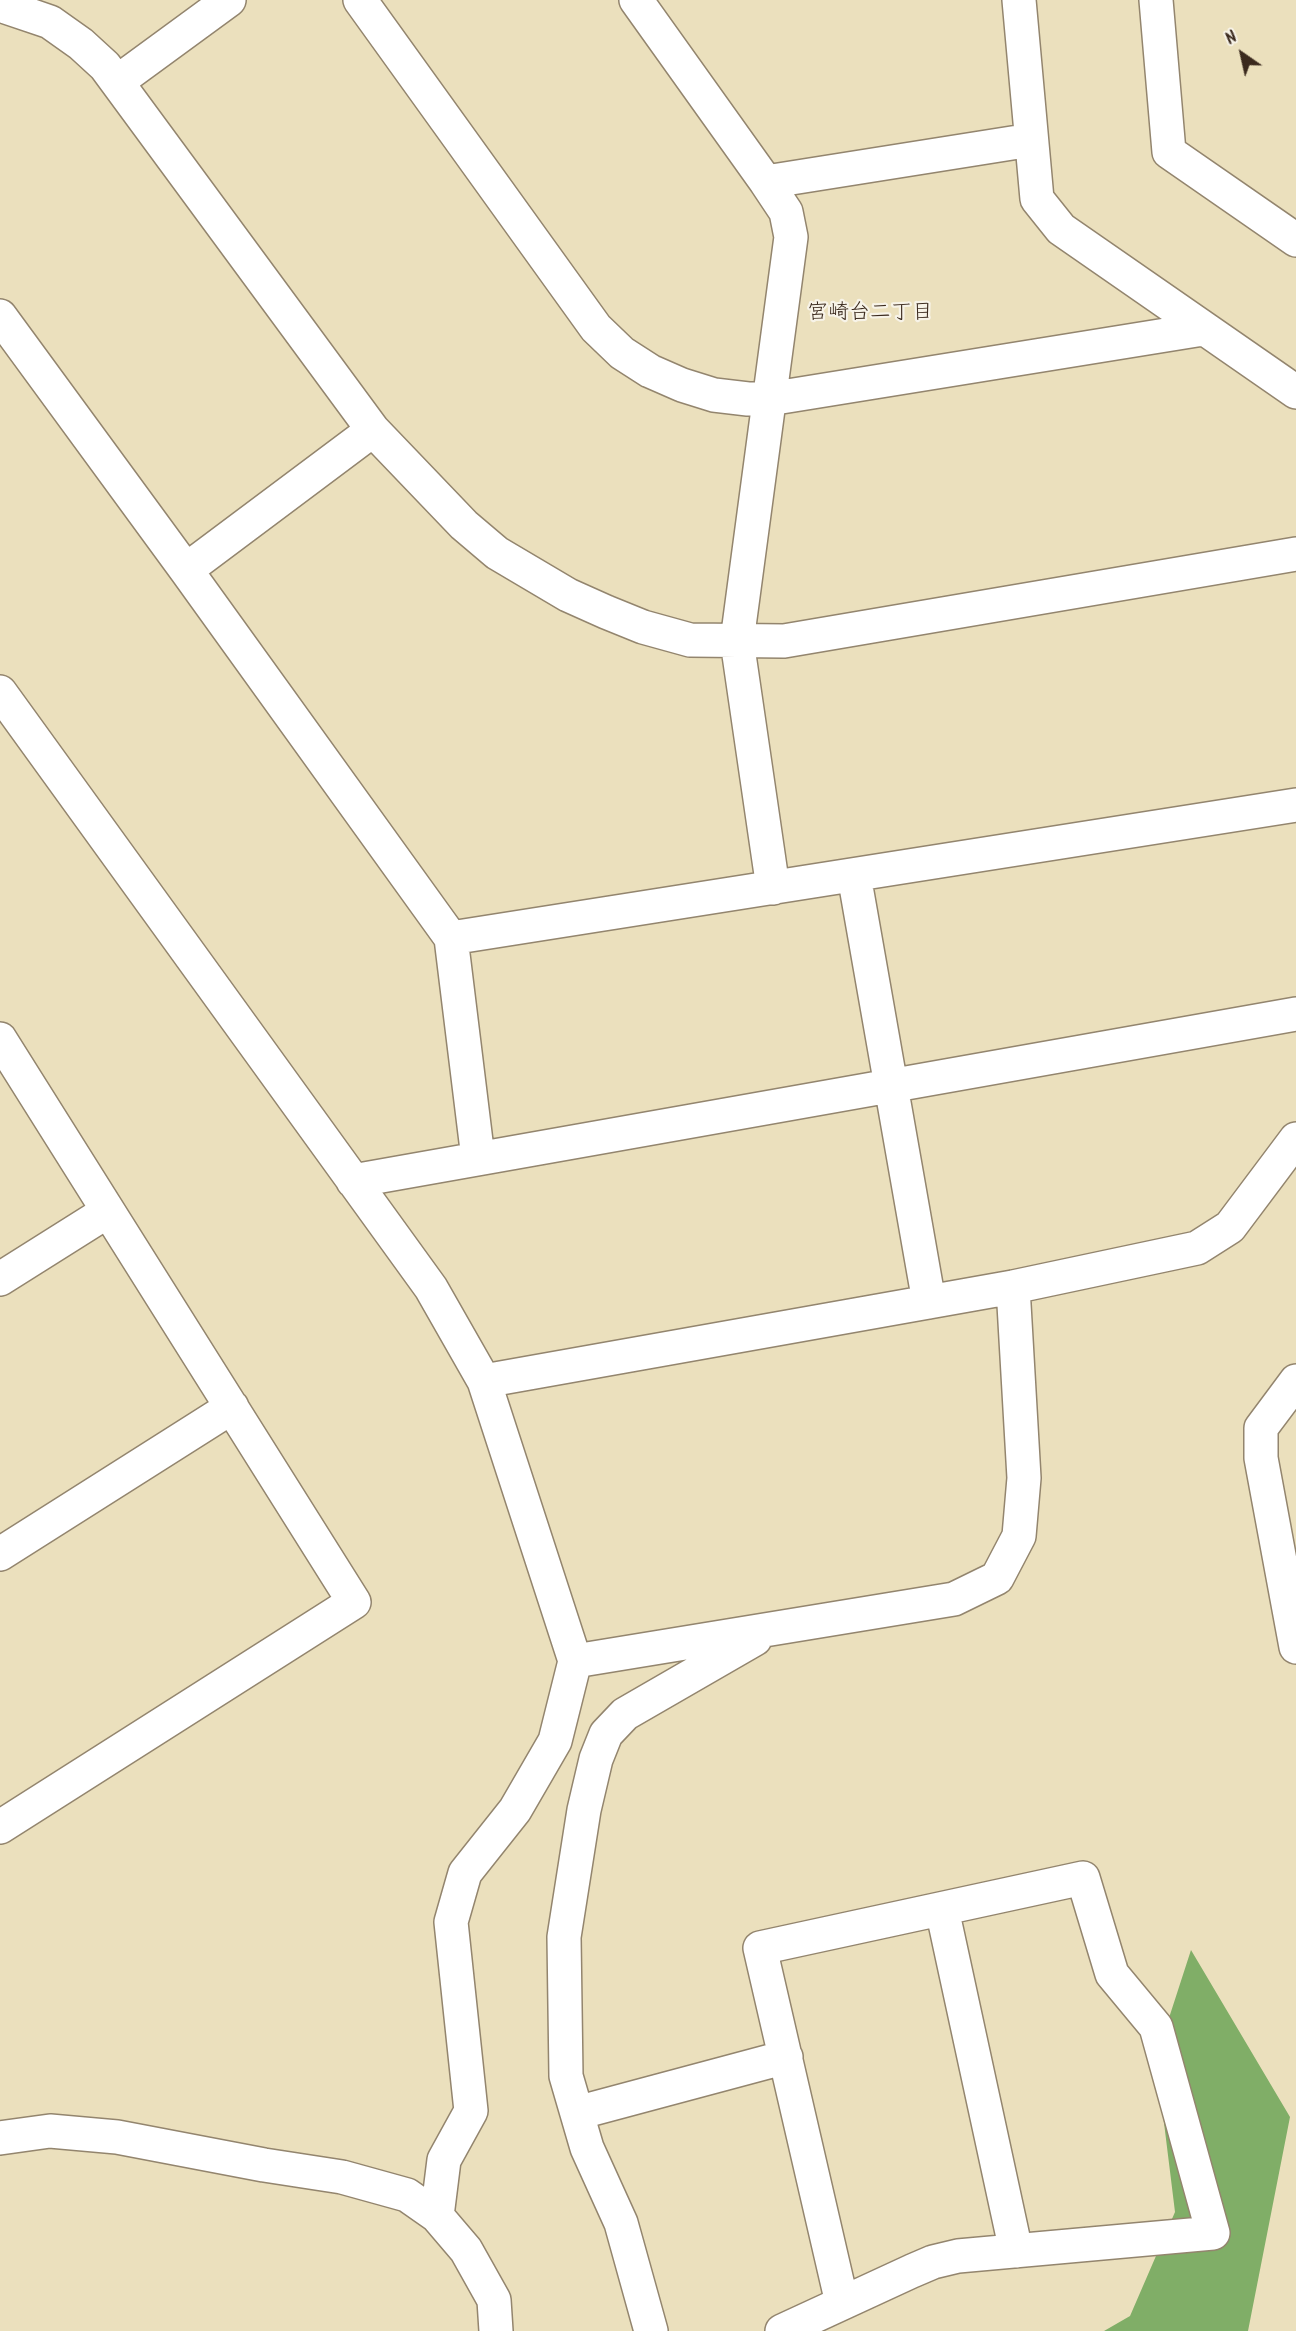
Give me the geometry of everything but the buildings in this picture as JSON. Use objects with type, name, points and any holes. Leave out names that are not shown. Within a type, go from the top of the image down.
[{"type":"street","points":[[117,82],[229,0]]},
{"type":"street","points":[[360,0],[596,328],[622,353],[650,371],[682,385],[714,395],[770,399],[1203,329]]},
{"type":"street","points":[[636,0],[786,212],[791,237],[737,641],[773,888]]},
{"type":"street","points":[[1019,0],[1037,200],[1061,230],[1296,392]]},
{"type":"street","points":[[1156,0],[1169,152],[1296,240]]},
{"type":"street","points":[[0,5],[50,22],[81,44],[105,66],[373,430],[464,525],[496,553],[568,595],[643,627],[690,640],[784,642],[1296,554]]},
{"type":"street","points":[[766,182],[1031,140]]},
{"type":"street","points":[[0,315],[452,938],[478,1158]]},
{"type":"street","points":[[186,570],[373,430]]},
{"type":"street","points":[[0,692],[431,1288],[484,1381],[575,1661],[555,1742],[515,1810],[465,1873],[451,1922],[471,2111],[444,2160],[437,2216]]},
{"type":"street","points":[[452,938],[1296,805]]},
{"type":"street","points":[[854,874],[929,1302]]},
{"type":"street","points":[[353,1180],[1296,1014]]},
{"type":"street","points":[[0,1039],[354,1602],[0,1827]]},
{"type":"street","points":[[484,1381],[1013,1287],[1197,1248],[1230,1227],[1296,1139]]},
{"type":"street","points":[[0,1280],[108,1211]]},
{"type":"street","points":[[575,1661],[954,1599],[997,1578],[1019,1536],[1024,1478],[1013,1287]]},
{"type":"street","points":[[1296,1381],[1261,1428],[1261,1458],[1296,1647]]},
{"type":"street","points":[[0,1554],[232,1407]]},
{"type":"street","points":[[651,2331],[621,2223],[587,2148],[566,2076],[564,1937],[584,1810],[596,1759],[606,1734],[625,1714],[772,1629]]},
{"type":"street","points":[[782,2331],[933,2262],[958,2256],[1213,2233],[1156,2027],[1112,1974],[1083,1878],[760,1948],[842,2303]]},
{"type":"street","points":[[942,1909],[1016,2251]]},
{"type":"street","points":[[577,2113],[786,2057]]},
{"type":"street","points":[[0,2138],[50,2131],[117,2137],[264,2165],[342,2177],[407,2195],[437,2216],[466,2250],[494,2300],[496,2331]]},
{"type":"green space","points":[[1191,1950],[1290,2117],[1248,2331],[1104,2331],[1130,2316],[1175,2212],[1156,2058]]},
{"type":"district","name":"宮崎台二丁目","points":[[870,314]]}]
